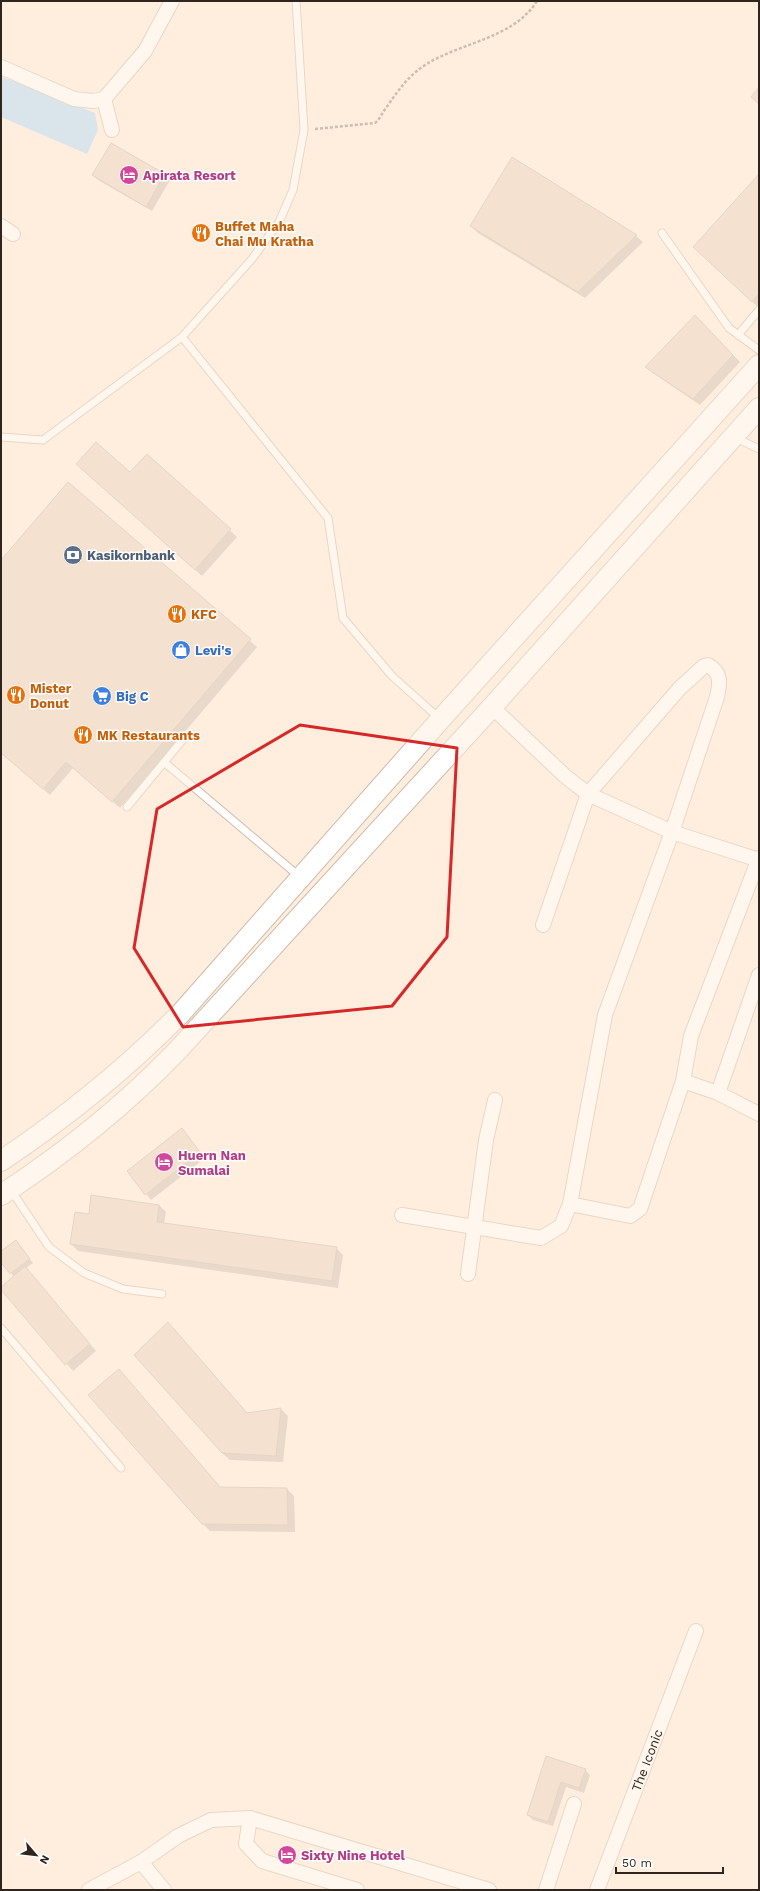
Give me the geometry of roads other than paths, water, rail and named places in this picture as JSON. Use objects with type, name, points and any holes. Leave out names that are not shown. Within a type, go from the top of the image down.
[{"type":"main road","points":[[1,1161],[57,1123],[138,1056],[181,1013],[440,720],[759,365]]},
{"type":"main road","points":[[6,1192],[78,1142],[156,1074],[492,707],[759,408]]},
{"type":"street","points":[[1,67],[74,99],[93,101],[104,99],[145,51],[172,1]]},
{"type":"street","points":[[104,99],[112,130]]},
{"type":"street","points":[[1,226],[13,234]]},
{"type":"street","points":[[402,1215],[541,1238],[561,1226],[570,1204],[606,1015],[672,832],[717,697],[720,681],[714,668],[708,665],[704,666],[679,689],[588,794],[543,925]]},
{"type":"street","points":[[492,707],[565,776],[588,794],[672,832],[759,859],[691,1036],[683,1082],[640,1209],[630,1216],[570,1204]]},
{"type":"street","points":[[718,1093],[759,975]]},
{"type":"street","points":[[683,1082],[718,1093],[759,1114]]},
{"type":"street","points":[[468,1274],[486,1140],[495,1100]]},
{"type":"street","name":"The Iconic","points":[[597,1890],[696,1631]]},
{"type":"street","points":[[546,1890],[574,1804]]},
{"type":"street","points":[[250,1818],[246,1844],[262,1861],[358,1890]]},
{"type":"street","points":[[89,1890],[141,1862],[178,1836],[211,1820],[250,1818],[488,1890]]},
{"type":"street","points":[[141,1862],[164,1890]]},
{"type":"lane","points":[[1,437],[43,440],[182,337],[252,259],[278,222],[293,190],[304,130],[296,1]]},
{"type":"lane","points":[[662,234],[729,328],[759,350]]},
{"type":"lane","points":[[738,335],[759,310]]},
{"type":"lane","points":[[182,337],[328,518],[343,618],[392,676],[440,720]]},
{"type":"lane","points":[[734,437],[759,449]]},
{"type":"lane","points":[[127,807],[185,737]]},
{"type":"lane","points":[[164,762],[301,878]]},
{"type":"lane","points":[[6,1192],[49,1247],[84,1273],[123,1289],[162,1294]]},
{"type":"lane","points":[[1,1328],[121,1468]]},
{"type":"water","points":[[2,77],[95,113],[98,130],[87,154],[1,117]]},
{"type":"place","name":"Apirata Resort","points":[[129,175]]},
{"type":"place","name":"Buffet Maha Chai Mu Kratha","points":[[201,233]]},
{"type":"place","name":"Kasikornbank","points":[[73,555]]},
{"type":"place","name":"KFC","points":[[177,614]]},
{"type":"place","name":"Levi's","points":[[181,650]]},
{"type":"place","name":"Mister Donut","points":[[16,695]]},
{"type":"place","name":"Big C","points":[[102,696]]},
{"type":"place","name":"MK Restaurants","points":[[83,735]]},
{"type":"place","name":"Huern Nan Sumalai","points":[[164,1162]]},
{"type":"place","name":"Sixty Nine Hotel","points":[[287,1855]]}]
